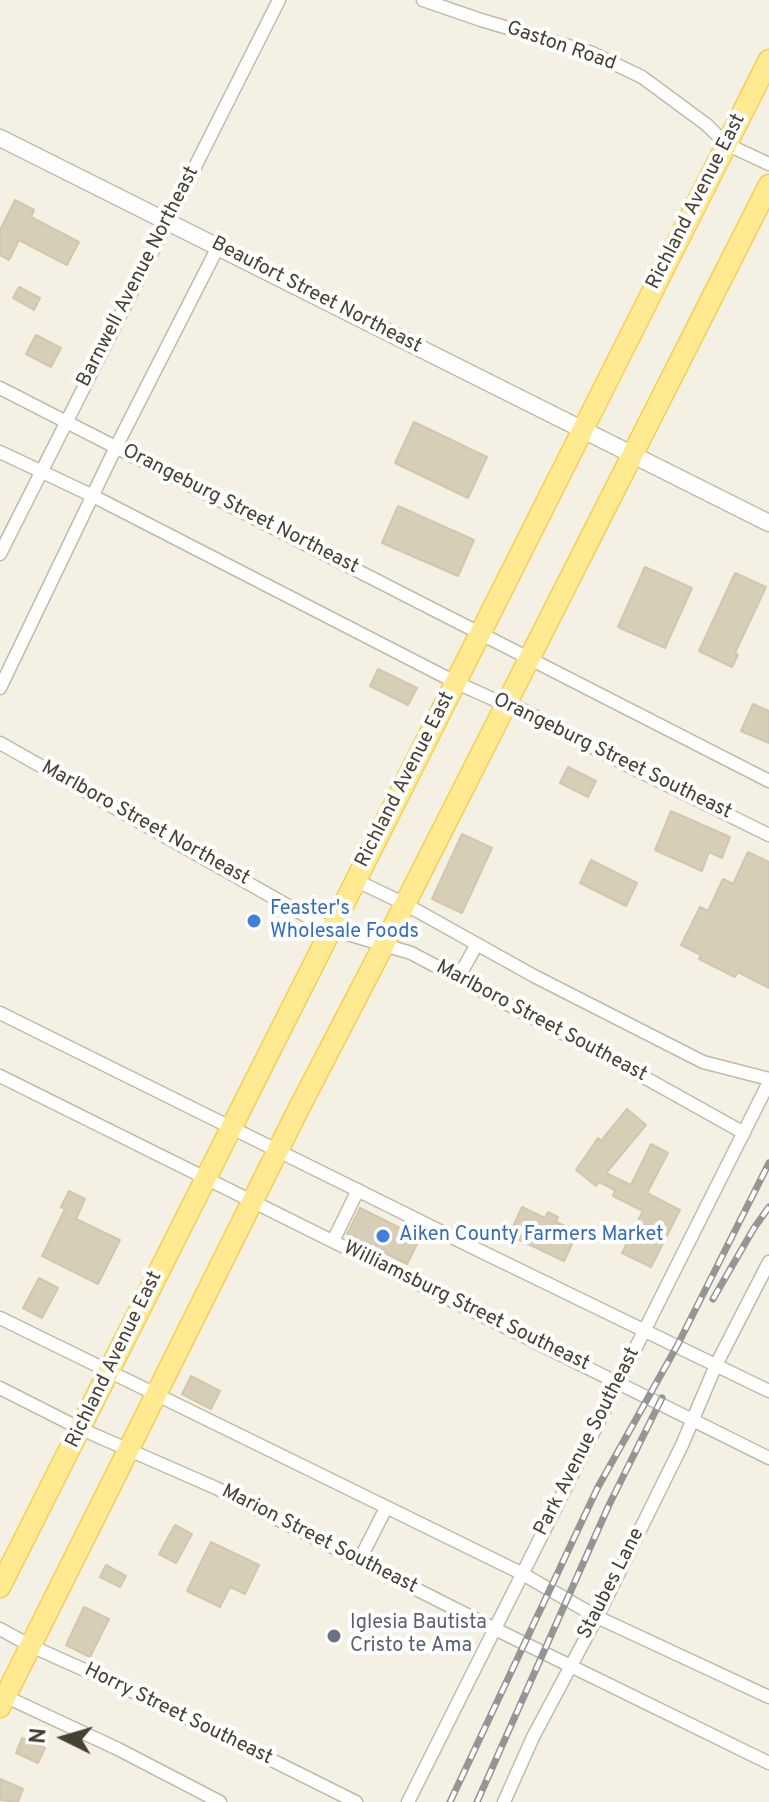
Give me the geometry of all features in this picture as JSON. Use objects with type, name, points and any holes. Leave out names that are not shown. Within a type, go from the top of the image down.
[{"type":"main road","name":"Richland Avenue East","points":[[0,1587],[769,60]]},
{"type":"main road","points":[[2,1699],[769,185]]},
{"type":"street","name":"Barnwell Avenue Northeast","points":[[0,554],[279,0]]},
{"type":"street","name":"Gaston Road","points":[[423,0],[592,53],[642,77],[707,125],[726,144],[769,164]]},
{"type":"street","name":"Beaufort Street Northeast","points":[[0,138],[769,523]]},
{"type":"street","points":[[0,688],[116,447],[218,247]]},
{"type":"street","name":"Orangeburg Street Northeast","points":[[0,388],[529,657]]},
{"type":"street","points":[[0,452],[93,496],[455,682]]},
{"type":"street","points":[[529,657],[769,781]]},
{"type":"street","name":"Orangeburg Street Southeast","points":[[455,682],[506,705],[511,704],[769,835]]},
{"type":"street","name":"Marlboro Street Northeast","points":[[0,743],[331,929]]},
{"type":"street","name":"Marlboro Street Southeast","points":[[355,880],[703,1062],[769,1080]]},
{"type":"street","name":"Marlboro Street Southeast","points":[[331,929],[411,953],[744,1133]]},
{"type":"street","points":[[458,978],[477,944]]},
{"type":"street","points":[[0,1013],[769,1391]]},
{"type":"street","name":"Williamsburg Street Southeast","points":[[0,1076],[769,1458]]},
{"type":"street","name":"Park Avenue Southeast","points":[[408,1802],[769,1080]]},
{"type":"street","points":[[333,1241],[358,1190]]},
{"type":"street","points":[[716,1365],[769,1262]]},
{"type":"street","points":[[0,1318],[521,1573],[597,1617],[769,1697]]},
{"type":"street","name":"Staubes Lane","points":[[504,1802],[533,1737],[597,1617],[716,1365]]},
{"type":"street","name":"Marion Street Southeast","points":[[0,1388],[81,1429],[216,1488],[769,1763]]},
{"type":"street","points":[[359,1561],[386,1508]]},
{"type":"street","name":"Horry Street Southeast","points":[[0,1629],[356,1802]]},
{"type":"street","points":[[2,1699],[118,1749],[220,1802]]},
{"type":"building","points":[[15,200],[34,210],[31,217],[79,242],[67,265],[19,240],[9,260],[0,255],[0,230]]},
{"type":"building","points":[[19,287],[40,298],[34,310],[13,298]]},
{"type":"building","points":[[36,335],[61,348],[51,367],[26,354]]},
{"type":"building","points":[[414,422],[487,457],[468,498],[395,463]]},
{"type":"building","points":[[398,506],[474,540],[458,576],[382,543]]},
{"type":"building","points":[[645,567],[692,588],[665,648],[618,627]]},
{"type":"building","points":[[735,573],[766,587],[735,653],[738,655],[732,667],[699,651]]},
{"type":"building","points":[[378,669],[417,688],[408,705],[370,686]]},
{"type":"building","points":[[753,704],[769,711],[769,743],[741,731]]},
{"type":"building","points":[[568,767],[596,781],[588,797],[560,783]]},
{"type":"building","points":[[671,811],[730,837],[722,858],[709,852],[702,871],[655,850]]},
{"type":"building","points":[[462,834],[492,848],[462,913],[432,899]]},
{"type":"building","points":[[748,852],[769,862],[769,988],[738,972],[735,977],[699,959],[701,955],[681,945],[700,907],[708,911],[723,879],[733,884]]},
{"type":"building","points":[[591,860],[637,883],[626,906],[580,883]]},
{"type":"building","points":[[627,1109],[646,1125],[606,1173],[631,1185],[651,1144],[668,1153],[647,1193],[680,1210],[651,1267],[622,1253],[643,1211],[613,1196],[615,1190],[599,1182],[596,1186],[576,1170],[598,1138],[601,1141]]},
{"type":"building","points":[[69,1191],[85,1199],[76,1219],[120,1240],[98,1284],[42,1256],[65,1209],[61,1207]]},
{"type":"building","points":[[522,1207],[545,1218],[548,1212],[558,1217],[556,1222],[578,1232],[564,1261],[509,1235]]},
{"type":"building","name":"Aiken County Farmers Market","points":[[360,1208],[420,1238],[407,1264],[347,1234]]},
{"type":"building","points":[[39,1278],[58,1288],[42,1318],[23,1308]]},
{"type":"building","points":[[191,1376],[220,1391],[211,1409],[182,1394]]},
{"type":"building","points":[[175,1525],[192,1534],[176,1563],[159,1554]]},
{"type":"building","points":[[211,1542],[259,1565],[245,1594],[230,1587],[220,1607],[187,1591]]},
{"type":"building","points":[[106,1565],[126,1576],[120,1587],[100,1577]]},
{"type":"building","points":[[84,1607],[109,1619],[90,1657],[66,1645]]},
{"type":"building","points":[[22,1738],[45,1748],[38,1763],[16,1753]]},
{"type":"building","points":[[0,1779],[23,1789],[18,1802],[0,1800]]},
{"type":"railway","points":[[450,1802],[598,1487],[677,1346],[769,1163]]},
{"type":"railway","points":[[713,1299],[769,1207]]},
{"type":"railway","points":[[477,1802],[609,1505],[662,1398]]},
{"type":"place","name":"Feaster's Wholesale Foods","points":[[254,921]]},
{"type":"place","name":"Aiken County Farmers Market","points":[[383,1236]]},
{"type":"place","name":"Iglesia Bautista Cristo te Ama","points":[[334,1636]]}]
